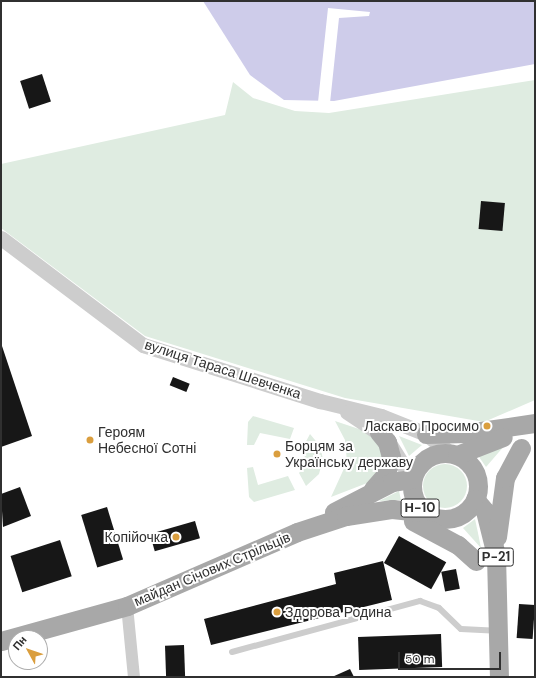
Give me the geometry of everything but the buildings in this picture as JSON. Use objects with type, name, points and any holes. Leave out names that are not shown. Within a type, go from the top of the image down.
[{"type":"main road","points":[[426,434],[474,432],[535,423]]},
{"type":"main road","points":[[413,476],[427,458],[454,454],[535,423]]},
{"type":"main road","points":[[364,495],[383,480],[390,465],[389,446],[379,432]]},
{"type":"main road","points":[[496,555],[501,494],[511,463],[528,443]]},
{"type":"main road","name":"Н-10","points":[[413,476],[412,494],[430,515],[462,514],[476,496],[528,443]]},
{"type":"main road","points":[[454,454],[473,468],[476,496]]},
{"type":"main road","name":"майдан Січових Стрільців","points":[[127,606],[297,532],[364,495],[413,476]]},
{"type":"main road","name":"Р-21","points":[[476,496],[485,511],[496,555],[499,677]]},
{"type":"main road","name":"майдан Січових Стрільців","points":[[297,532],[346,516],[376,510],[430,515]]},
{"type":"main road","points":[[346,516],[379,513],[410,520],[445,537],[476,561]]},
{"type":"main road","name":"Р-21","points":[[430,515],[476,561],[498,625]]},
{"type":"main road","name":"Н-10","points":[[1,641],[127,606]]},
{"type":"street","name":"вулиця Тараса Шевченка","points":[[1,238],[143,345],[334,404],[381,416],[426,434],[454,454]]},
{"type":"street","name":"вулиця Тараса Шевченка","points":[[334,404],[379,432],[394,446],[404,468],[413,476]]},
{"type":"street","points":[[127,606],[134,677]]},
{"type":"lane","points":[[232,652],[420,601],[438,608],[461,629],[498,625]]},
{"type":"shaded area","points":[[535,80],[535,400],[484,422],[345,398],[145,336],[1,228],[1,164],[225,115],[233,82],[253,98],[295,111],[329,113]]},
{"type":"shaded area","points":[[253,416],[294,428],[290,439],[260,433],[254,445],[247,445],[248,422]]},
{"type":"shaded area","points":[[335,421],[368,432],[385,450],[375,480],[331,497],[347,462],[345,440]]},
{"type":"shaded area","points":[[310,434],[320,446],[323,459],[319,474],[306,486],[299,473],[306,464],[303,447]]},
{"type":"shaded area","points":[[399,436],[422,445],[409,456]]},
{"type":"shaded area","points":[[505,445],[486,467],[477,454]]},
{"type":"shaded area","points":[[441,464],[449,464],[461,470],[467,482],[467,490],[461,502],[449,508],[441,508],[429,502],[423,490],[423,482],[429,470]]},
{"type":"shaded area","points":[[253,467],[258,485],[288,476],[295,490],[254,502],[249,497],[247,468]]},
{"type":"shaded area","points":[[399,491],[401,500],[379,501]]},
{"type":"shaded area","points":[[475,519],[478,533],[481,548],[463,528]]},
{"type":"water","points":[[203,1],[535,1],[535,64],[334,101],[284,100],[250,75]]},
{"type":"pier","points":[[328,8],[370,12],[369,16],[339,18],[330,103],[318,102]]},
{"type":"place","name":"Ласкаво Просимо","points":[[487,426]]},
{"type":"place","name":"Героям Небесної Сотні","points":[[90,440]]},
{"type":"place","name":"Борцям за Українську державу","points":[[277,454]]},
{"type":"place","name":"Копійочка","points":[[176,537]]},
{"type":"place","name":"Здорова Родина","points":[[277,612]]}]
